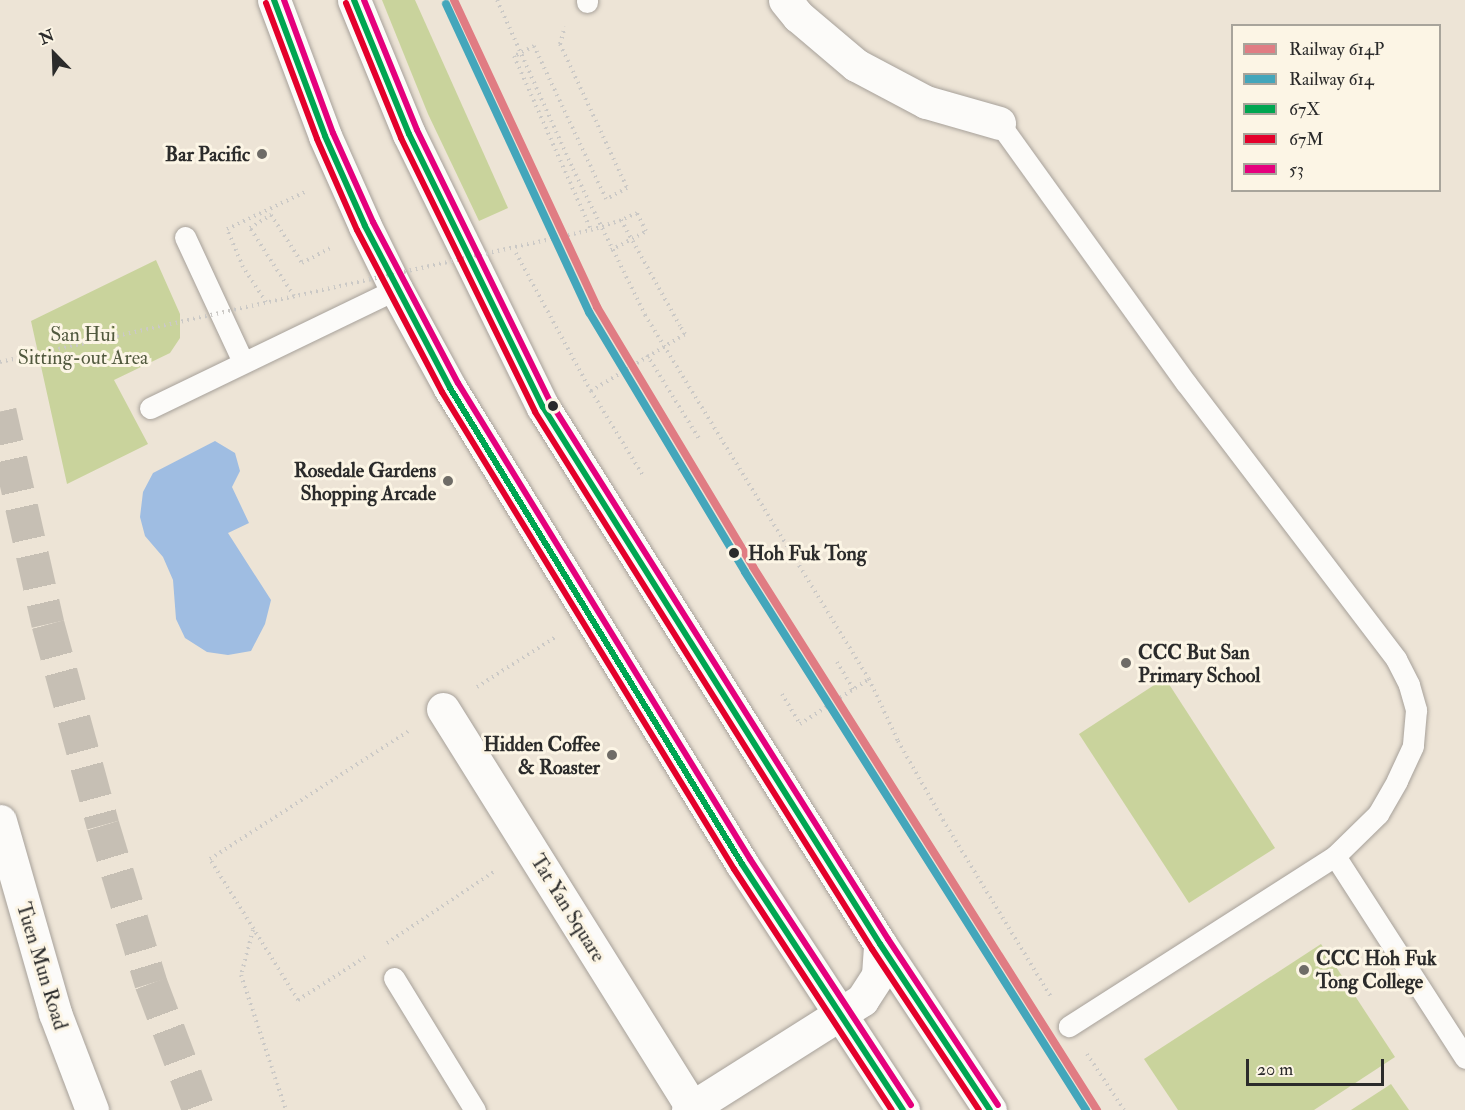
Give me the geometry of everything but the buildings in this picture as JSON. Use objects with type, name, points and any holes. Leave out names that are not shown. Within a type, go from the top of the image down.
[{"type":"main road","points":[[274,0],[325,136],[396,289],[456,398],[742,864],[903,1110]]},
{"type":"main road","points":[[354,0],[409,134],[543,407],[880,944],[990,1110]]},
{"type":"main road","points":[[785,0],[798,16],[856,65],[927,102],[999,123]]},
{"type":"main road","name":"Tat Yan Square","points":[[443,709],[531,847],[690,1108]]},
{"type":"main road","name":"Tuen Mun Road","points":[[0,821],[55,1013],[92,1110]]},
{"type":"main road","points":[[690,1108],[862,1000],[878,975],[880,944]]},
{"type":"lane","points":[[999,123],[1186,383],[1396,659],[1409,685],[1416,710],[1413,746],[1398,781],[1378,814],[1335,856],[1069,1026]]},
{"type":"lane","points":[[185,237],[243,362]]},
{"type":"lane","points":[[150,408],[396,289]]},
{"type":"lane","points":[[1335,856],[1465,1058]]},
{"type":"lane","points":[[394,978],[475,1110]]},
{"type":"path","points":[[498,0],[611,250],[663,348],[869,679],[898,741],[943,820],[1069,1026],[1124,1110]]},
{"type":"path","points":[[560,44],[627,188],[606,199],[534,46],[514,56],[591,230]]},
{"type":"path","points":[[266,302],[243,267],[227,229],[309,190]]},
{"type":"path","points":[[0,362],[591,230],[637,213],[646,231],[611,250]]},
{"type":"path","points":[[294,296],[250,228],[271,215],[302,263]]},
{"type":"path","points":[[591,391],[684,334],[621,220]]},
{"type":"path","points":[[509,238],[591,391],[644,477]]},
{"type":"path","points":[[647,355],[700,440]]},
{"type":"path","points":[[366,957],[298,1000],[210,859],[562,633]]},
{"type":"path","points":[[837,662],[854,690]]},
{"type":"path","points":[[782,694],[800,724],[869,679]]},
{"type":"path","points":[[386,944],[531,847]]},
{"type":"path","points":[[253,930],[241,975],[286,1110]]},
{"type":"green space","points":[[382,0],[415,0],[508,208],[479,221],[428,114]]},
{"type":"green space","name":"San Hui Sitting-out Area","points":[[156,260],[180,314],[180,338],[170,353],[114,380],[148,444],[67,484],[31,321]]},
{"type":"green space","points":[[1165,678],[1275,848],[1189,903],[1079,734]]},
{"type":"green space","points":[[1321,944],[1395,1057],[1314,1110],[1178,1110],[1144,1059]]},
{"type":"green space","points":[[1391,1084],[1409,1110],[1351,1110]]},
{"type":"water","points":[[215,441],[235,453],[240,471],[232,487],[249,523],[228,533],[271,600],[265,624],[251,651],[228,655],[207,652],[185,638],[176,619],[173,580],[163,557],[145,536],[140,517],[143,492],[153,473]]},
{"type":"tunnel","points":[[0,411],[48,624],[103,825],[151,983],[199,1110]]},
{"type":"rail line","name":"614P","points":[[454,0],[597,307],[753,567],[1097,1110]]},
{"type":"rail line","name":"614","points":[[446,4],[589,312],[745,572],[1086,1110]]},
{"type":"transit line","name":"67X","points":[[274,0],[325,136],[365,226],[450,388],[742,864],[903,1110]]},
{"type":"transit line","name":"53","points":[[284,0],[333,133],[373,222],[458,383],[750,859],[911,1105]]},
{"type":"transit line","name":"67X","points":[[354,0],[409,134],[543,407],[880,944],[990,1110]]},
{"type":"transit line","name":"53","points":[[364,0],[417,130],[551,403],[888,939],[998,1105]]},
{"type":"transit line","name":"67M","points":[[266,3],[317,139],[357,230],[442,392],[734,869],[892,1110]]},
{"type":"transit line","name":"67M","points":[[346,3],[401,138],[535,412],[872,949],[979,1110]]},
{"type":"place","name":"Bar Pacific","points":[[262,154]]},
{"type":"place","name":"Rosedale Gardens Shopping Arcade","points":[[448,481]]},
{"type":"place","name":"Hoh Fuk Tong","points":[[734,553]]},
{"type":"place","name":"CCC But San Primary School","points":[[1126,663]]},
{"type":"place","name":"Hidden Coffee & Roaster","points":[[612,755]]},
{"type":"place","name":"CCC Hoh Fuk Tong College","points":[[1304,970]]}]
